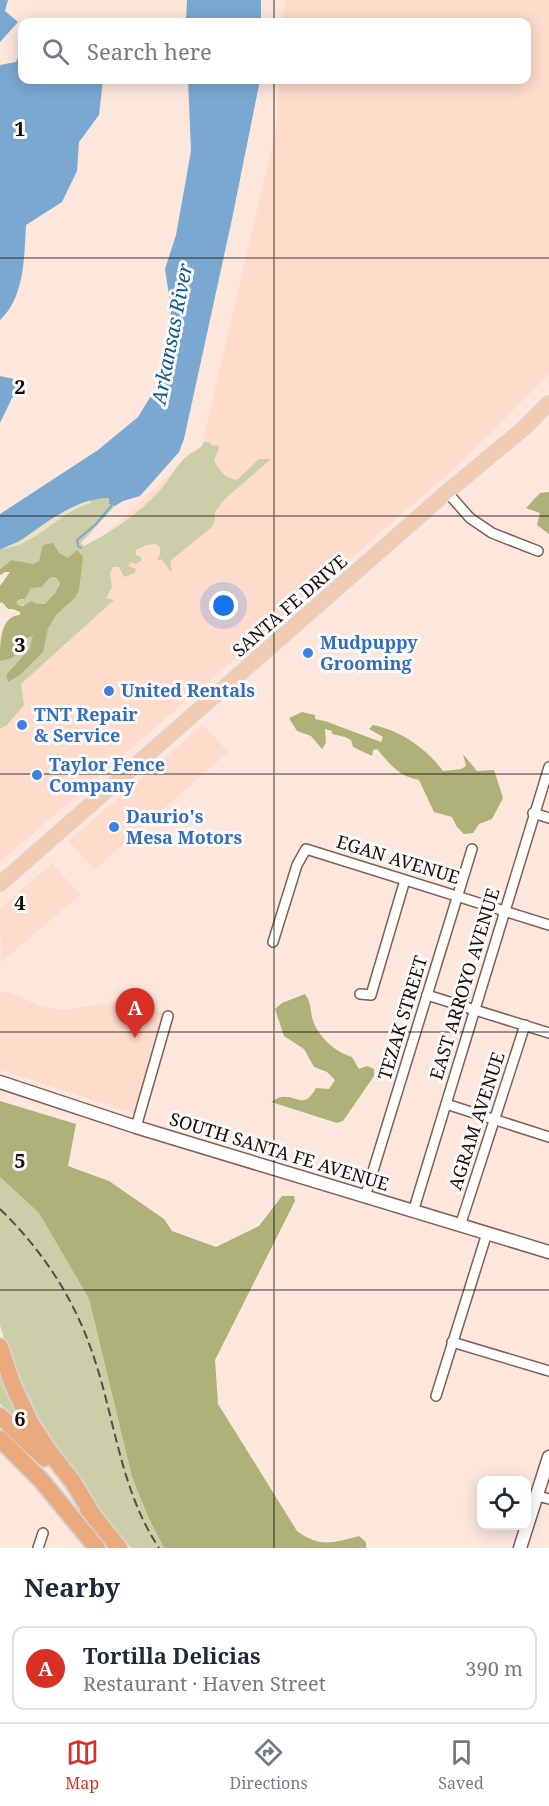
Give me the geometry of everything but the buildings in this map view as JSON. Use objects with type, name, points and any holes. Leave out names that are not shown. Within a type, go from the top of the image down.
[{"type":"highway","points":[[0,1347],[12,1383],[31,1424],[48,1450],[74,1482],[94,1517]]},
{"type":"highway","points":[[0,1416],[41,1455],[119,1548]]},
{"type":"highway","points":[[0,1439],[41,1480],[97,1548]]},
{"type":"main road","name":"SANTA FE DRIVE","points":[[0,884],[447,492],[524,428],[549,403]]},
{"type":"street","points":[[447,492],[470,518],[492,534],[538,551]]},
{"type":"street","name":"EAST ARROYO AVENUE","points":[[413,1212],[549,766]]},
{"type":"street","points":[[533,813],[549,818]]},
{"type":"street","name":"EGAN AVENUE","points":[[273,942],[297,866],[306,849],[549,925]]},
{"type":"street","name":"TEZAK STREET","points":[[365,1197],[472,849]]},
{"type":"street","points":[[360,994],[371,995],[405,880]]},
{"type":"street","points":[[427,995],[549,1032]]},
{"type":"street","points":[[136,1127],[168,1016]]},
{"type":"street","name":"AGRAM AVENUE","points":[[460,1226],[525,1025]]},
{"type":"street","name":"SOUTH SANTA FE AVENUE","points":[[0,1082],[136,1127],[549,1252]]},
{"type":"street","points":[[446,1104],[549,1137]]},
{"type":"street","points":[[436,1396],[488,1233]]},
{"type":"street","points":[[452,1342],[549,1371]]},
{"type":"street","points":[[520,1548],[543,1498],[549,1456]]},
{"type":"street","points":[[38,1548],[43,1533]]},
{"type":"shaded area","points":[[285,0],[549,0],[549,374],[459,464],[0,862],[0,702],[103,536],[202,445],[276,129],[279,84],[531,84],[531,18],[283,18]]},
{"type":"shaded area","points":[[203,725],[228,752],[94,870],[69,841]]},
{"type":"shaded area","points":[[52,863],[80,895],[1,962],[0,908]]},
{"type":"shaded area","points":[[0,992],[8,992],[43,1007],[64,1010],[125,1001],[172,1016],[142,1116],[0,1070]]},
{"type":"green space","points":[[204,442],[210,442],[212,446],[217,445],[219,448],[214,460],[229,478],[237,480],[259,459],[271,459],[224,500],[215,512],[212,527],[170,561],[172,573],[161,559],[157,561],[160,547],[156,544],[146,545],[136,550],[136,555],[141,557],[141,561],[136,564],[131,562],[128,566],[136,569],[135,573],[124,577],[119,567],[113,567],[110,573],[112,587],[106,598],[114,600],[21,684],[24,705],[7,725],[0,729],[0,661],[12,656],[24,642],[34,636],[29,649],[6,675],[9,681],[43,652],[48,629],[56,615],[75,598],[68,558],[59,553],[33,565],[13,560],[0,569],[0,550],[23,543],[65,514],[91,503],[90,500],[110,498],[109,504],[115,506],[81,543],[84,546],[126,521],[144,506],[161,489],[183,459],[199,449]]},
{"type":"green space","points":[[549,492],[549,534],[537,525],[540,513],[526,508],[540,493]]},
{"type":"green space","points":[[53,543],[59,553],[68,558],[77,550],[83,557],[79,590],[75,598],[56,615],[48,629],[43,652],[20,675],[8,682],[6,675],[29,649],[33,636],[26,639],[12,658],[0,661],[2,632],[8,620],[20,615],[20,612],[8,609],[2,602],[0,603],[0,586],[10,572],[0,575],[0,569],[12,560],[33,564],[39,561],[43,545]],"holes":[[[51,577],[57,578],[60,583],[45,604],[31,601],[23,606],[16,602],[25,599],[31,588],[41,587]]]},
{"type":"green space","points":[[51,577],[57,578],[60,582],[55,593],[45,604],[18,605],[16,602],[25,598],[31,588],[48,581]]},
{"type":"green space","points":[[302,712],[315,715],[315,719],[381,742],[383,737],[369,729],[373,725],[393,731],[421,748],[443,771],[461,769],[466,766],[463,754],[477,771],[494,770],[503,798],[492,819],[479,824],[473,833],[464,834],[452,817],[434,812],[419,780],[405,776],[377,749],[373,750],[372,756],[353,747],[351,740],[332,734],[332,731],[325,729],[326,743],[322,749],[311,736],[297,731],[289,718]]},
{"type":"green space","points":[[305,994],[314,1024],[322,1036],[333,1047],[352,1057],[359,1069],[367,1066],[374,1069],[374,1076],[343,1121],[337,1123],[271,1102],[280,1097],[307,1099],[316,1088],[329,1089],[335,1080],[327,1072],[314,1067],[304,1049],[284,1036],[275,1009],[282,1003]]},
{"type":"green space","points":[[0,1101],[76,1124],[68,1166],[109,1181],[164,1219],[172,1231],[216,1247],[259,1226],[282,1196],[294,1196],[295,1201],[215,1360],[218,1404],[297,1531],[313,1540],[327,1543],[359,1536],[366,1542],[366,1548],[164,1548],[132,1477],[89,1299],[39,1213],[0,1177]]},
{"type":"green space","points":[[0,1177],[39,1213],[89,1299],[132,1477],[164,1548],[131,1548],[48,1442],[13,1370],[0,1325]]},
{"type":"green space","points":[[0,1362],[23,1422],[0,1404]]},
{"type":"sand","points":[[90,500],[91,503],[68,513],[37,535],[15,546],[3,548],[67,511]]},
{"type":"water","points":[[0,0],[8,0],[5,11],[18,22],[0,42]]},
{"type":"water","points":[[187,0],[261,0],[261,18],[186,18]]},
{"type":"water","points":[[18,57],[18,84],[103,84],[99,115],[79,142],[77,171],[62,202],[26,225],[19,288],[8,311],[0,320],[0,65],[16,62]]},
{"type":"water","name":"Arkansas River","points":[[188,84],[259,84],[232,219],[184,439],[179,452],[140,496],[115,506],[109,504],[109,498],[85,502],[63,512],[21,540],[0,550],[0,514],[98,450],[138,417],[168,368],[171,308],[165,269],[176,235],[191,151]]},
{"type":"water","points":[[0,376],[19,380],[21,385],[0,423]]},
{"type":"waterway","points":[[81,548],[77,540],[96,524],[112,505]]},
{"type":"railway","points":[[0,1209],[42,1257],[75,1310],[99,1374],[126,1476],[135,1501],[159,1548]]},
{"type":"place","name":"Mudpuppy Grooming","points":[[308,653]]},
{"type":"place","name":"United Rentals","points":[[109,691]]},
{"type":"place","name":"TNT Repair & Service","points":[[22,725]]},
{"type":"place","name":"Taylor Fence Company","points":[[37,775]]},
{"type":"place","name":"Daurio's Mesa Motors","points":[[114,827]]},
{"type":"place","name":"Tortilla Delicias","points":[[135,1038]]}]
